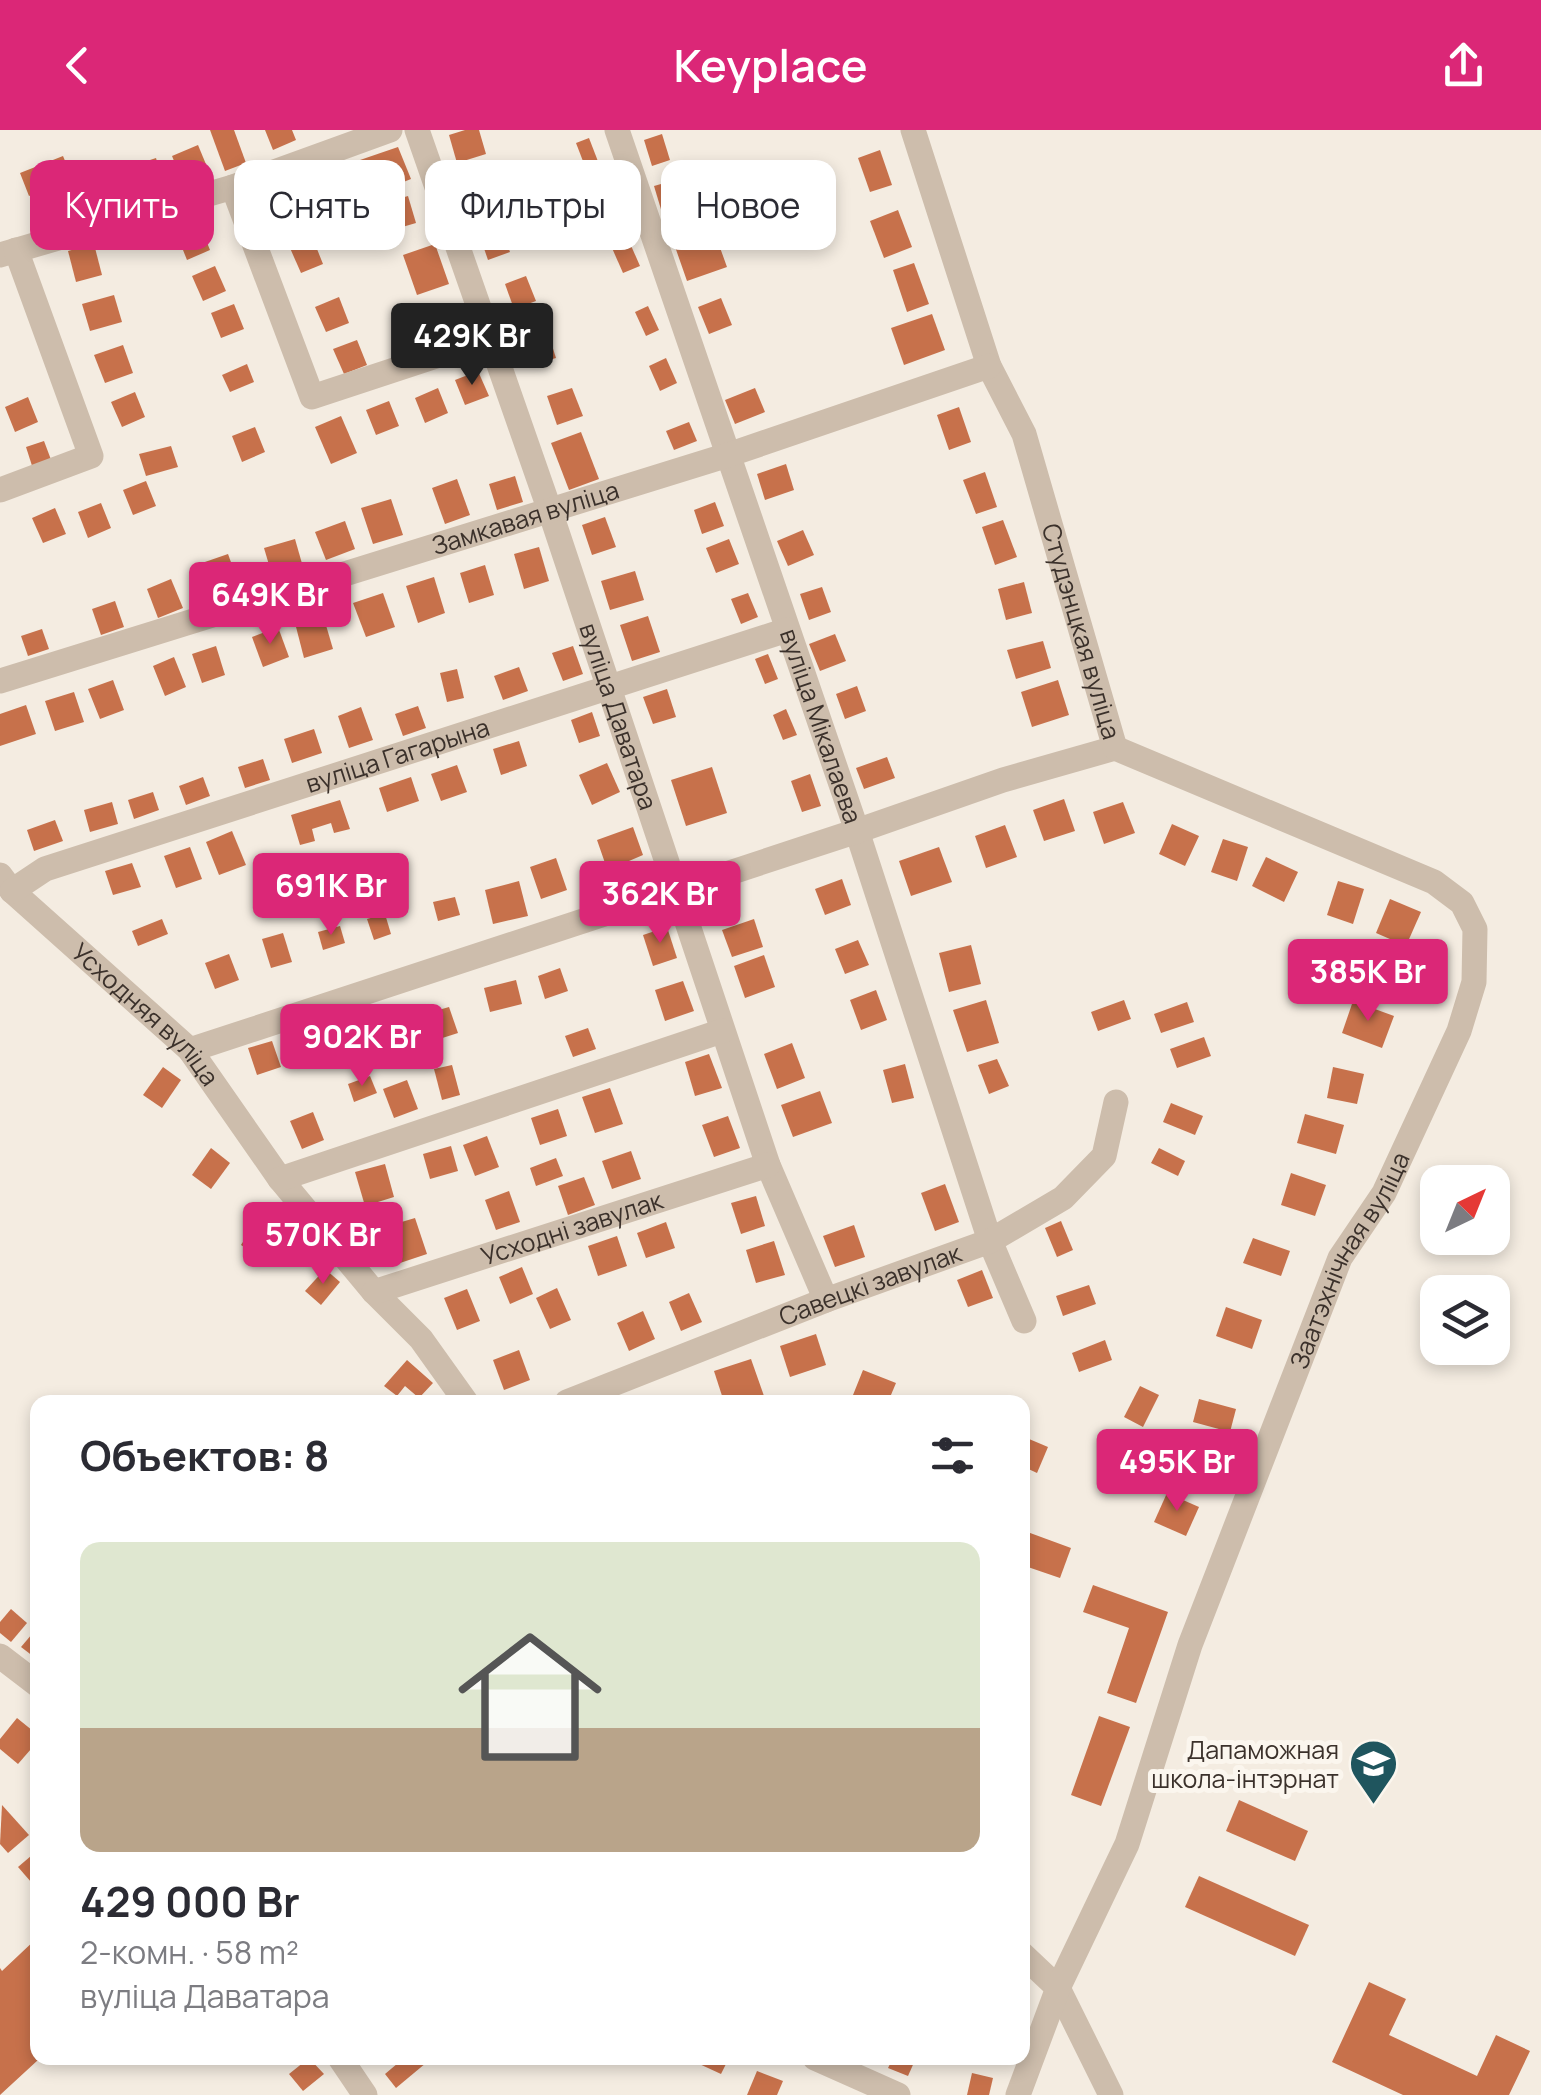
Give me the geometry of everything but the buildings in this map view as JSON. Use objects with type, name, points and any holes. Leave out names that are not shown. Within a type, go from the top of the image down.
[{"type":"street","points":[[0,490],[90,456],[8,252],[232,187],[390,130]]},
{"type":"street","name":"вуліца Даватара","points":[[416,130],[492,338],[768,1164],[826,1300]]},
{"type":"street","name":"вуліца Мікалаева","points":[[616,130],[857,832],[990,1240],[1024,1321]]},
{"type":"street","name":"Студэнцкая вуліца","points":[[913,130],[989,366],[1024,434],[1115,748],[1434,882],[1462,903],[1475,929]]},
{"type":"street","points":[[232,187],[312,398],[492,338]]},
{"type":"street","name":"Замкавая вуліца","points":[[0,681],[550,512],[989,366]]},
{"type":"street","name":"вуліца Гагарына","points":[[6,883],[786,630]]},
{"type":"street","points":[[190,1050],[857,832],[1003,780],[1115,748]]},
{"type":"street","name":"Усходняя вуліца","points":[[6,883],[190,1050],[280,1179],[374,1292],[420,1339],[461,1395]]},
{"type":"street","name":"Заатэхнічная вуліца","points":[[1030,2063],[1058,1988],[1128,1844],[1190,1646],[1340,1258],[1384,1192],[1459,1031],[1474,982],[1475,929]]},
{"type":"street","points":[[280,1179],[722,1031]]},
{"type":"street","name":"Савецкі завулак","points":[[585,1395],[990,1240],[1063,1198],[1104,1156],[1116,1102]]},
{"type":"street","name":"Усходні завулак","points":[[374,1292],[768,1164]]},
{"type":"street","points":[[0,1656],[30,1680]]},
{"type":"street","points":[[1030,1962],[1058,1988],[1110,2095]]},
{"type":"street","points":[[345,2065],[365,2095]]},
{"type":"street","points":[[831,2065],[898,2095]]},
{"type":"street","name":"Заатэхнічная вуліца","points":[[1018,2095],[1029,2065]]},
{"type":"place","name":"Дапаможная школа-інтэрнат","points":[[1374,1806]]}]
